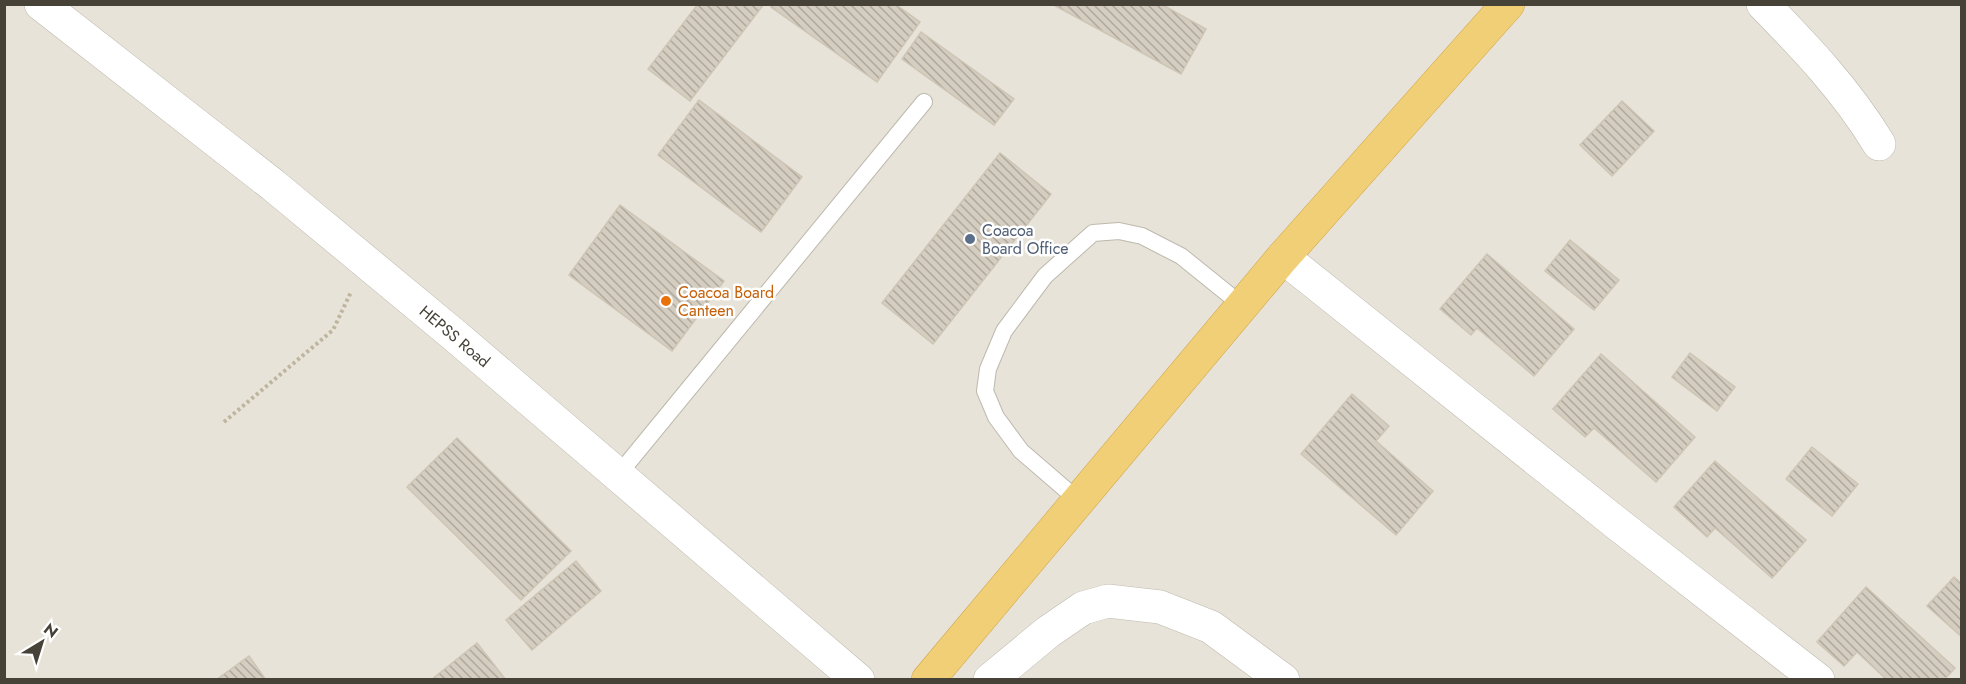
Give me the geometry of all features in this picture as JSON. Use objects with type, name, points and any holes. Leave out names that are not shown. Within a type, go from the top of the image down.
[{"type":"highway","points":[[928,680],[1284,257],[1508,4]]},
{"type":"street","name":"HEPSS Road","points":[[41,4],[273,185],[366,261],[858,680]]},
{"type":"street","points":[[1763,4],[1810,51],[1860,111],[1879,144]]},
{"type":"street","points":[[1284,257],[1615,522],[1818,680]]},
{"type":"street","points":[[990,680],[1048,632],[1083,608],[1108,601],[1160,607],[1211,627],[1283,680]]},
{"type":"lane","points":[[618,475],[924,102]]},
{"type":"lane","points":[[1079,501],[1021,451],[996,417],[985,391],[988,369],[1004,330],[1045,276],[1093,233],[1119,231],[1142,236],[1180,256],[1243,306]]},
{"type":"path","points":[[224,422],[333,330],[366,261]]},
{"type":"shaded area","points":[[5,5],[1961,5],[1961,679],[5,679]]},
{"type":"building","points":[[698,4],[764,4],[690,101],[648,69]]},
{"type":"building","points":[[773,4],[895,4],[920,22],[877,82],[771,7]]},
{"type":"building","points":[[1052,4],[1161,4],[1206,29],[1181,74]]},
{"type":"building","points":[[921,32],[1014,99],[994,125],[902,59]]},
{"type":"building","points":[[699,100],[802,177],[761,232],[658,155]]},
{"type":"building","points":[[1622,101],[1654,131],[1612,176],[1580,145]]},
{"type":"building","points":[[1000,153],[1051,194],[933,344],[882,303]]},
{"type":"building","points":[[620,205],[724,281],[672,351],[569,275]]},
{"type":"building","points":[[1570,240],[1619,280],[1594,310],[1545,271]]},
{"type":"building","points":[[1487,254],[1574,329],[1534,376],[1477,328],[1471,335],[1440,309]]},
{"type":"building","points":[[1690,353],[1735,387],[1717,411],[1672,377]]},
{"type":"building","points":[[1601,354],[1695,437],[1656,482],[1594,428],[1585,437],[1553,409]]},
{"type":"building","points":[[1352,394],[1389,426],[1376,441],[1433,491],[1396,535],[1301,454]]},
{"type":"building","points":[[457,438],[571,551],[521,600],[407,487]]},
{"type":"building","points":[[1812,447],[1858,484],[1832,516],[1786,479]]},
{"type":"building","points":[[1715,461],[1806,540],[1772,578],[1715,528],[1707,537],[1674,507]]},
{"type":"building","points":[[576,561],[601,591],[532,650],[506,620]]},
{"type":"building","points":[[1954,577],[1962,584],[1962,637],[1927,606]]},
{"type":"building","points":[[1866,587],[1955,668],[1944,680],[1887,680],[1857,652],[1844,666],[1817,642]]},
{"type":"building","points":[[477,643],[506,680],[431,680]]},
{"type":"building","points":[[249,656],[266,680],[216,680]]},
{"type":"place","name":"Coacoa Board Office","points":[[970,239]]},
{"type":"place","name":"Coacoa Board Canteen","points":[[666,301]]}]
